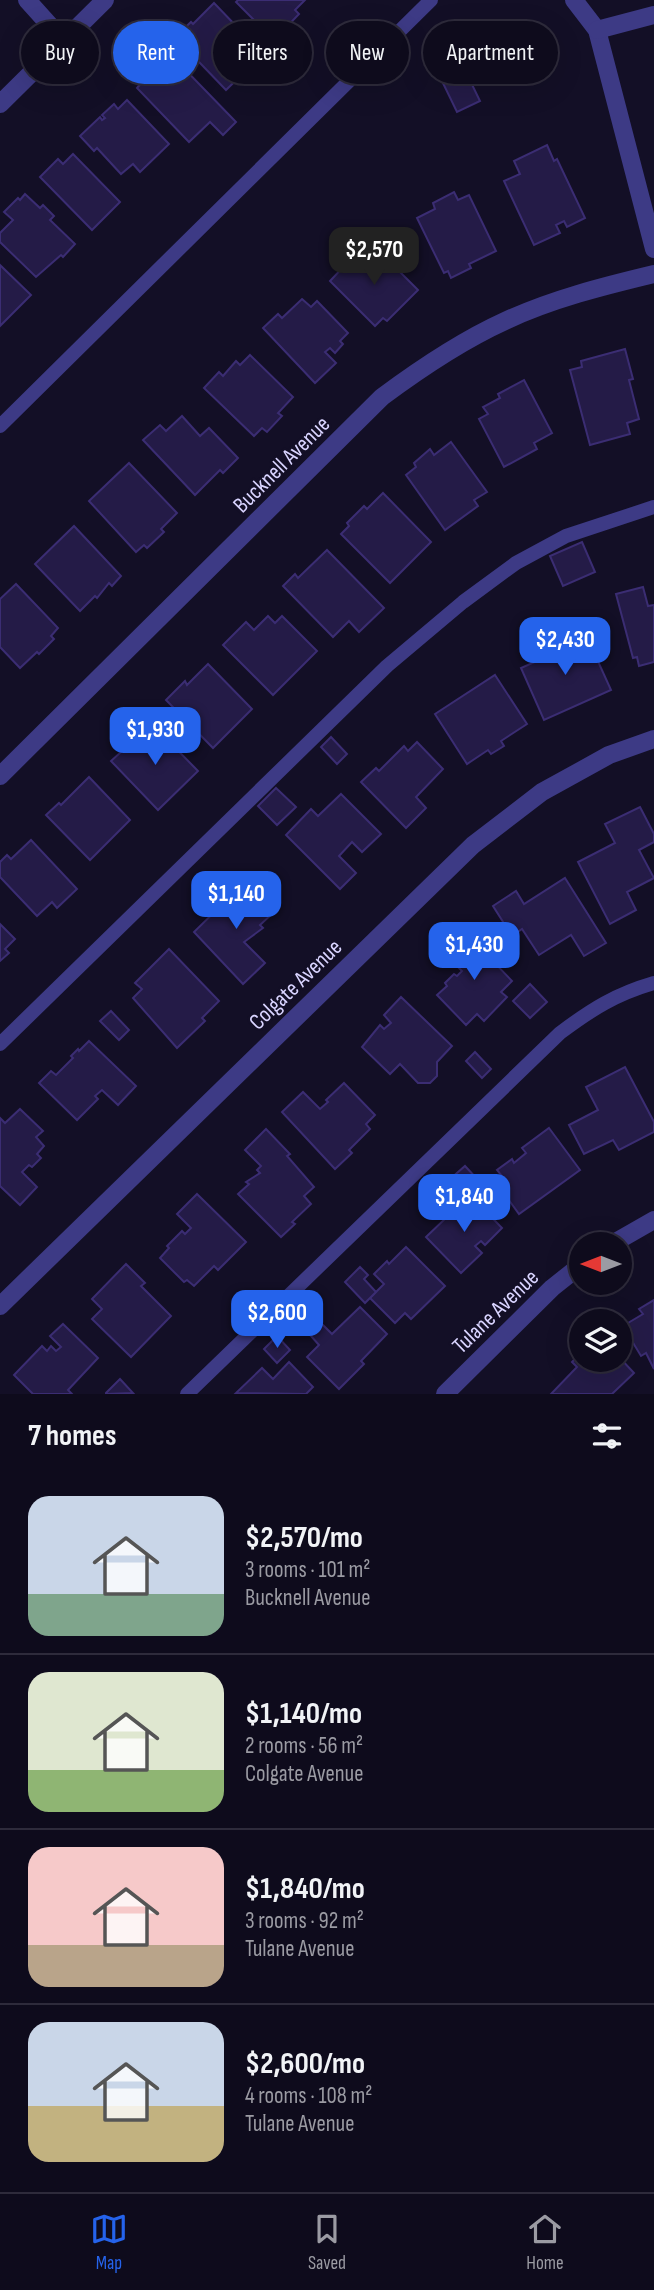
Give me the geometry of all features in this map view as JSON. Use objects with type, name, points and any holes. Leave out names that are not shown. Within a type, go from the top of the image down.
[{"type":"street","points":[[27,0],[46,21]]},
{"type":"street","points":[[83,21],[105,0]]},
{"type":"street","points":[[574,0],[597,30],[654,248]]},
{"type":"street","points":[[597,30],[654,15]]},
{"type":"street","points":[[0,104],[21,83]]},
{"type":"street","name":"Bucknell Avenue","points":[[0,776],[382,397],[422,366],[506,320],[610,285],[654,274]]},
{"type":"street","name":"Colgate Avenue","points":[[0,1306],[473,845],[542,792],[609,755],[654,738]]},
{"type":"street","points":[[632,1233],[654,1220]]},
{"type":"street","name":"Tulane Avenue","points":[[445,1394],[569,1275]]},
{"type":"lane","points":[[0,426],[431,0]]},
{"type":"lane","points":[[0,1044],[378,675],[463,602],[516,563],[566,536],[654,507]]},
{"type":"lane","points":[[187,1394],[560,1033],[598,1004],[654,983]]},
{"type":"building","points":[[305,0],[295,10],[299,14],[292,21],[255,21],[236,2]]},
{"type":"building","points":[[214,3],[231,21],[213,21],[213,76],[199,62],[199,21],[196,21]]},
{"type":"building","points":[[140,84],[199,84],[236,122],[223,135],[210,122],[189,142],[137,88]]},
{"type":"building","points":[[220,84],[232,84],[226,90]]},
{"type":"building","points":[[443,84],[472,84],[480,101],[457,112]]},
{"type":"building","points":[[127,100],[169,144],[140,172],[133,164],[121,174],[97,148],[94,151],[80,136],[100,117],[102,120],[105,118],[102,115],[114,104],[118,109]]},
{"type":"building","points":[[547,145],[554,161],[557,159],[585,218],[567,227],[564,221],[556,225],[560,233],[534,245],[504,181],[520,174],[514,161]]},
{"type":"building","points":[[73,154],[120,202],[92,230],[40,177],[58,159],[63,164]]},
{"type":"building","points":[[454,192],[458,200],[469,195],[496,251],[469,264],[471,268],[451,278],[448,271],[444,273],[417,218],[435,209],[433,203]]},
{"type":"building","points":[[25,194],[40,208],[43,205],[54,216],[50,220],[75,244],[63,257],[61,255],[36,277],[0,242],[0,233],[13,220],[4,212]]},
{"type":"building","points":[[376,248],[418,290],[387,321],[383,318],[375,326],[330,281],[347,263],[351,266],[362,254],[366,258]]},
{"type":"building","points":[[0,265],[31,295],[0,326]]},
{"type":"building","points":[[302,299],[311,307],[317,301],[348,333],[340,341],[343,344],[335,353],[330,348],[325,352],[336,363],[315,383],[263,328],[278,314],[282,318]]},
{"type":"building","points":[[625,349],[633,379],[629,380],[639,419],[627,423],[630,434],[590,445],[570,370],[582,367],[581,361]]},
{"type":"building","points":[[250,355],[293,397],[278,413],[282,416],[267,432],[262,428],[254,436],[204,388],[219,372],[223,376],[236,361],[240,365]]},
{"type":"building","points":[[524,380],[552,433],[534,443],[537,449],[504,467],[479,419],[488,414],[483,407],[500,398],[498,394]]},
{"type":"building","points":[[182,416],[200,436],[209,428],[238,458],[223,473],[220,470],[195,495],[143,440],[160,425],[166,431]]},
{"type":"building","points":[[451,442],[487,492],[474,500],[478,506],[445,530],[406,475],[416,467],[414,463],[430,449],[434,455]]},
{"type":"building","points":[[129,463],[177,513],[161,529],[164,532],[147,548],[144,545],[136,552],[89,501]]},
{"type":"building","points":[[383,493],[431,542],[390,583],[341,534],[349,526],[347,523],[364,506],[367,509]]},
{"type":"building","points":[[74,526],[121,576],[112,586],[109,583],[97,598],[95,596],[80,611],[35,564]]},
{"type":"building","points":[[582,542],[595,572],[563,586],[550,556]]},
{"type":"building","points":[[327,550],[384,608],[359,632],[349,621],[333,637],[283,586],[295,574],[298,578]]},
{"type":"building","points":[[16,584],[58,628],[51,636],[54,639],[20,668],[0,647],[0,599]]},
{"type":"building","points":[[643,587],[648,606],[654,605],[654,662],[639,666],[637,657],[633,658],[616,594]]},
{"type":"building","points":[[268,616],[275,623],[282,616],[317,651],[273,695],[223,645],[246,622],[254,630]]},
{"type":"building","points":[[558,637],[563,648],[587,637],[611,690],[544,720],[521,668],[546,657],[541,645]]},
{"type":"building","points":[[208,664],[252,709],[213,748],[166,700],[185,681],[187,685]]},
{"type":"building","points":[[495,675],[527,724],[501,741],[504,746],[491,754],[488,750],[467,764],[435,714]]},
{"type":"building","points":[[152,724],[198,771],[158,810],[111,761]]},
{"type":"building","points":[[331,737],[347,754],[337,764],[321,747]]},
{"type":"building","points":[[417,742],[443,769],[416,797],[426,808],[406,828],[361,782],[376,768],[379,771],[404,746],[408,751]]},
{"type":"building","points":[[89,777],[130,820],[90,860],[46,815],[59,803],[61,805]]},
{"type":"building","points":[[276,788],[296,807],[277,825],[258,806]]},
{"type":"building","points":[[341,794],[381,834],[362,852],[352,842],[339,856],[356,873],[340,889],[286,835],[311,809],[318,816]]},
{"type":"building","points":[[640,807],[654,834],[654,842],[639,850],[654,878],[627,892],[636,910],[610,924],[578,862],[615,843],[605,824]]},
{"type":"building","points":[[31,840],[77,889],[57,908],[52,902],[37,916],[0,877],[0,862],[7,855],[11,859]]},
{"type":"building","points":[[238,877],[273,913],[260,925],[263,928],[244,942],[265,963],[243,984],[194,932],[234,893],[228,887]]},
{"type":"building","points":[[565,878],[606,943],[584,956],[571,935],[539,955],[522,929],[512,936],[493,906],[516,891],[524,904]]},
{"type":"building","points":[[0,924],[15,939],[5,949],[9,953],[0,961]]},
{"type":"building","points":[[466,933],[512,981],[501,992],[507,997],[484,1021],[477,1014],[466,1025],[437,995],[447,986],[445,983],[454,974],[457,976],[462,971],[445,954]]},
{"type":"building","points":[[169,949],[219,1001],[202,1018],[205,1021],[177,1048],[133,998],[142,989],[135,983]]},
{"type":"building","points":[[530,984],[547,1002],[530,1018],[513,1001]]},
{"type":"building","points":[[401,997],[452,1046],[437,1062],[437,1076],[430,1083],[418,1083],[400,1064],[390,1074],[362,1047],[380,1025],[384,1029],[391,1023],[384,1015]]},
{"type":"building","points":[[111,1011],[129,1030],[119,1040],[100,1021]]},
{"type":"building","points":[[89,1041],[136,1086],[118,1105],[102,1090],[95,1096],[98,1099],[77,1120],[39,1083],[51,1071],[56,1075],[73,1058],[71,1056]]},
{"type":"building","points":[[475,1052],[491,1069],[482,1078],[466,1061]]},
{"type":"building","points":[[625,1067],[654,1122],[654,1132],[619,1150],[613,1140],[584,1154],[569,1125],[598,1110],[586,1087]]},
{"type":"building","points":[[344,1083],[375,1115],[366,1124],[370,1129],[349,1150],[352,1153],[335,1169],[282,1112],[303,1092],[320,1109]]},
{"type":"building","points":[[20,1109],[43,1131],[36,1137],[44,1146],[37,1154],[41,1158],[22,1172],[37,1187],[20,1205],[0,1186],[0,1118],[5,1123]]},
{"type":"building","points":[[549,1128],[580,1170],[519,1214],[495,1181],[502,1176],[497,1170],[512,1159],[514,1163],[526,1153],[522,1148]]},
{"type":"building","points":[[266,1129],[290,1154],[287,1156],[314,1187],[304,1196],[311,1204],[281,1237],[238,1194],[249,1184],[246,1182],[260,1173],[257,1170],[261,1166],[245,1150]]},
{"type":"building","points":[[465,1166],[479,1181],[456,1203],[441,1187]]},
{"type":"building","points":[[197,1194],[246,1242],[218,1270],[214,1266],[194,1286],[187,1280],[184,1282],[160,1258],[169,1248],[167,1246],[182,1231],[185,1234],[191,1228],[177,1214]]},
{"type":"building","points":[[470,1195],[502,1228],[485,1245],[481,1241],[475,1246],[482,1253],[461,1273],[426,1237]]},
{"type":"building","points":[[406,1247],[445,1286],[411,1319],[405,1313],[395,1323],[370,1298],[384,1284],[374,1274]]},
{"type":"building","points":[[126,1264],[145,1283],[141,1286],[171,1316],[131,1357],[92,1319],[102,1309],[92,1299]]},
{"type":"building","points":[[360,1267],[368,1275],[364,1279],[376,1292],[365,1303],[345,1282]]},
{"type":"building","points":[[654,1300],[654,1369],[646,1353],[641,1356],[632,1341],[632,1321],[643,1314],[639,1309]]},
{"type":"building","points":[[360,1307],[387,1334],[361,1361],[364,1364],[339,1389],[307,1357],[319,1345],[311,1336],[322,1324],[332,1334]]},
{"type":"building","points":[[63,1324],[98,1358],[68,1390],[72,1394],[33,1394],[14,1375],[42,1346],[47,1351],[51,1346],[56,1351],[61,1347],[50,1336]]},
{"type":"building","points":[[277,1336],[290,1350],[277,1363],[264,1349]]},
{"type":"building","points":[[289,1362],[313,1387],[306,1394],[236,1393],[262,1368],[273,1379]]},
{"type":"building","points":[[632,1371],[634,1373],[612,1394],[551,1394],[572,1372]]},
{"type":"building","points":[[120,1379],[133,1393],[106,1394],[106,1393]]}]
